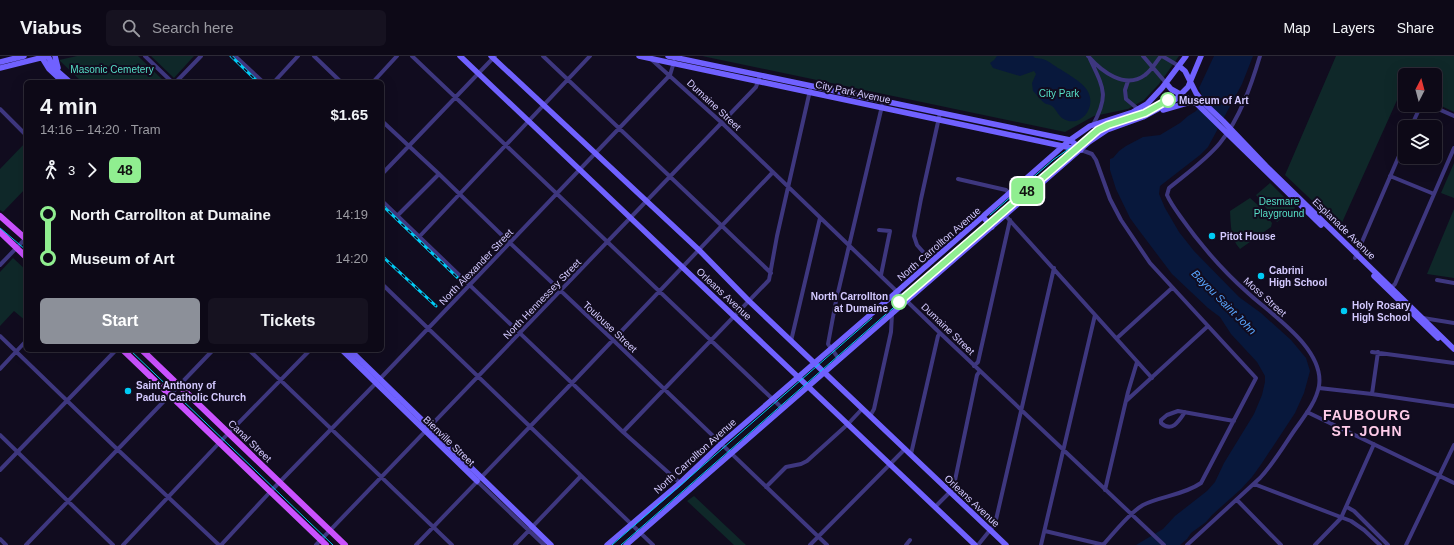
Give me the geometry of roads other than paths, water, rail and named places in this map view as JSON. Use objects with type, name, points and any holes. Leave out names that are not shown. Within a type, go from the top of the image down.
[{"type":"main road","points":[[0,62],[24,56]]},
{"type":"main road","points":[[0,68],[45,56],[63,80]]},
{"type":"main road","points":[[55,56],[56,65],[63,80]]},
{"type":"main road","name":"Orleans Avenue","points":[[460,56],[976,545]]},
{"type":"main road","name":"City Park Avenue","points":[[639,56],[651,59],[672,58],[760,75],[939,116],[1070,140]]},
{"type":"main road","name":"North Carrollton Avenue","points":[[607,545],[680,483],[721,444],[932,262],[1070,140],[1093,125],[1138,109],[1155,96],[1186,56]]},
{"type":"main road","points":[[1181,95],[1190,82],[1201,56]]},
{"type":"main road","name":"Orleans Avenue","points":[[493,57],[698,250],[749,301],[1006,545]]},
{"type":"main road","name":"City Park Avenue","points":[[672,58],[758,82],[882,104]]},
{"type":"main road","name":"Esplanade Avenue","points":[[1179,66],[1185,71],[1199,104],[1220,127],[1229,131]]},
{"type":"main road","name":"Esplanade Avenue","points":[[1166,83],[1172,89],[1199,104],[1223,121],[1229,131],[1306,208],[1454,350]]},
{"type":"main road","name":"North Carrollton Avenue","points":[[626,545],[1098,135],[1107,130],[1153,113],[1181,95]]},
{"type":"main road","points":[[1153,113],[1186,103],[1199,104]]},
{"type":"main road","name":"City Park Avenue","points":[[939,116],[1081,150]]},
{"type":"main road","points":[[1070,140],[1081,150]]},
{"type":"main road","points":[[0,216],[24,237]]},
{"type":"main road","points":[[983,217],[992,227]]},
{"type":"main road","points":[[0,232],[24,255]]},
{"type":"main road","name":"Esplanade Avenue","points":[[1421,319],[1454,354]]},
{"type":"main road","points":[[125,352],[220,442],[321,543]]},
{"type":"main road","name":"Canal Street","points":[[144,352],[345,545]]},
{"type":"main road","name":"Bienville Street","points":[[344,352],[378,381],[530,528],[552,545]]},
{"type":"main road","name":"Bienville Street","points":[[352,352],[378,381]]},
{"type":"main road","points":[[196,420],[204,411]]},
{"type":"main road","points":[[680,483],[687,491]]},
{"type":"street","points":[[145,56],[170,80]]},
{"type":"street","points":[[178,80],[201,56]]},
{"type":"street","points":[[235,56],[261,80]]},
{"type":"street","points":[[276,80],[298,56]]},
{"type":"street","points":[[314,56],[339,80]]},
{"type":"street","points":[[375,80],[398,56]]},
{"type":"street","points":[[412,56],[782,408]]},
{"type":"street","points":[[543,56],[771,273]]},
{"type":"street","points":[[419,237],[590,56]]},
{"type":"street","points":[[1143,56],[1166,83]]},
{"type":"street","points":[[1088,57],[1102,70],[1112,76],[1128,81],[1140,78],[1152,68],[1161,56],[1179,66]]},
{"type":"street","name":"Moss Street","points":[[1260,56],[1252,81],[1229,131],[1214,150],[1169,188],[1167,195],[1196,237],[1228,273],[1248,293],[1275,315],[1304,346],[1316,364],[1319,377],[1319,388]]},
{"type":"street","points":[[384,172],[493,57]]},
{"type":"street","points":[[1088,57],[1101,82],[1104,95],[1102,106],[1093,125]]},
{"type":"street","name":"North Alexander Street","points":[[220,545],[670,75],[672,58]]},
{"type":"street","name":"Dumaine Street","points":[[651,59],[722,123],[974,366],[1164,545]]},
{"type":"street","name":"North Hennessey Street","points":[[321,543],[330,531],[756,87],[760,75]]},
{"type":"street","points":[[1128,81],[1125,90],[1126,100],[1138,109]]},
{"type":"street","points":[[623,432],[769,280],[777,236],[811,86]]},
{"type":"street","points":[[839,359],[828,344],[836,301],[882,104]]},
{"type":"street","points":[[0,108],[24,133]]},
{"type":"street","points":[[1442,110],[1454,116]]},
{"type":"street","points":[[932,262],[917,245],[914,236],[939,116]]},
{"type":"street","name":"Toulouse Street","points":[[384,123],[827,545]]},
{"type":"street","points":[[1390,289],[1395,284],[1454,148]]},
{"type":"street","points":[[1045,531],[1103,545],[1141,506],[1192,488],[1201,483],[1255,381],[1255,377],[1150,263],[1121,220],[1110,199],[1096,160],[1092,154],[1081,150]]},
{"type":"street","points":[[1356,256],[1398,158]]},
{"type":"street","points":[[416,545],[773,172]]},
{"type":"street","points":[[397,216],[439,174]]},
{"type":"street","points":[[1390,176],[1434,194]]},
{"type":"street","points":[[958,179],[1006,190],[1019,203]]},
{"type":"street","points":[[384,203],[623,432],[680,483]]},
{"type":"street","points":[[1005,215],[1152,378]]},
{"type":"street","points":[[791,341],[820,218]]},
{"type":"street","points":[[974,366],[978,362],[1010,220]]},
{"type":"street","points":[[879,230],[890,231],[881,275]]},
{"type":"street","points":[[0,265],[24,241]]},
{"type":"street","points":[[976,545],[995,524],[1020,409],[1054,268]]},
{"type":"street","points":[[1437,280],[1454,283]]},
{"type":"street","points":[[384,286],[653,545]]},
{"type":"street","points":[[1117,338],[1172,288]]},
{"type":"street","points":[[870,416],[874,409],[891,332],[892,314]]},
{"type":"street","points":[[1041,545],[1095,315]]},
{"type":"street","points":[[1421,319],[1454,323]]},
{"type":"street","points":[[1126,401],[1208,326]]},
{"type":"street","points":[[910,454],[938,336],[940,333]]},
{"type":"street","points":[[0,336],[168,498],[220,545]]},
{"type":"street","points":[[0,369],[24,343]]},
{"type":"street","points":[[0,470],[114,352]]},
{"type":"street","points":[[26,545],[211,352]]},
{"type":"street","points":[[251,352],[452,545]]},
{"type":"street","points":[[123,545],[220,442],[308,352]]},
{"type":"street","points":[[1372,352],[1454,363]]},
{"type":"street","points":[[1372,394],[1378,352]]},
{"type":"street","points":[[1105,490],[1126,401],[1137,362]]},
{"type":"street","points":[[935,507],[950,492],[954,485],[977,375],[980,371]]},
{"type":"street","points":[[1187,545],[1237,500],[1268,469],[1307,412],[1319,388],[1454,405]]},
{"type":"street","points":[[766,487],[786,467],[801,464],[807,461],[848,424],[862,408]]},
{"type":"street","points":[[1185,412],[1173,427],[1164,426],[1161,423],[1162,420],[1173,412],[1178,411],[1185,412],[1234,422]]},
{"type":"street","points":[[1307,412],[1454,483]]},
{"type":"street","points":[[0,435],[113,545]]},
{"type":"street","points":[[1315,545],[1341,518],[1374,444]]},
{"type":"street","points":[[1406,545],[1454,445]]},
{"type":"street","points":[[810,545],[905,449]]},
{"type":"street","points":[[514,545],[581,476]]},
{"type":"street","points":[[1254,484],[1358,525],[1380,545]]},
{"type":"street","points":[[1237,500],[1281,545]]},
{"type":"street","points":[[1347,507],[1354,511],[1388,545]]},
{"type":"street","name":"Bienville Street","points":[[530,528],[544,545]]},
{"type":"street","points":[[0,539],[6,545]]},
{"type":"street","points":[[906,545],[910,540]]},
{"type":"water","points":[[997,56],[1033,56],[1049,62],[1082,84],[1090,97],[1089,109],[1081,119],[1075,121],[1069,121],[1062,118],[1053,107],[1044,103],[1033,91],[1032,83],[1036,74],[1034,71],[1020,76],[993,68],[990,63]]},
{"type":"water","name":"Bayou Saint John","points":[[1214,56],[1253,56],[1242,84],[1208,147],[1160,186],[1159,194],[1165,208],[1179,232],[1194,251],[1239,297],[1261,313],[1291,340],[1306,358],[1310,371],[1304,393],[1295,413],[1262,463],[1241,489],[1206,522],[1191,533],[1180,545],[1136,545],[1163,529],[1175,516],[1207,491],[1215,482],[1224,463],[1254,414],[1262,395],[1265,382],[1265,376],[1257,362],[1231,334],[1220,317],[1208,308],[1172,274],[1138,229],[1130,218],[1116,189],[1110,170],[1110,159],[1126,146],[1143,137],[1160,135],[1196,111],[1204,100],[1199,88]]},
{"type":"tram line","points":[[621,545],[1094,133],[1108,125],[1145,113],[1170,99]]},
{"type":"tram line","name":"48","points":[[899,302],[1098,130],[1102,127],[1150,111],[1168,100]]},
{"type":"tram line","points":[[990,215],[1053,160],[1070,148]]},
{"type":"tram line","points":[[0,228],[24,248]]},
{"type":"tram line","points":[[612,545],[872,318]]},
{"type":"tram line","points":[[132,352],[333,545]]},
{"type":"railway","points":[[231,56],[256,80]]},
{"type":"railway","points":[[384,207],[460,280]]},
{"type":"railway","points":[[384,258],[436,306]]},
{"type":"place","name":"Museum of Art","points":[[1168,100]]},
{"type":"place","name":"Pitot House","points":[[1212,236]]},
{"type":"place","name":"Cabrini High School","points":[[1261,276]]},
{"type":"place","name":"North Carrollton at Dumaine","points":[[899,302]]},
{"type":"place","name":"Holy Rosary High School","points":[[1344,311]]},
{"type":"place","name":"Saint Anthony of Padua Catholic Church","points":[[128,391]]},
{"type":"district","name":"FAUBOURG ST. JOHN","points":[[1367,424]]},
{"type":"park label","name":"Masonic Cemetery","points":[[112,69]]},
{"type":"park label","name":"City Park","points":[[1059,93]]},
{"type":"park label","name":"Desmare Playground","points":[[1279,206]]}]
